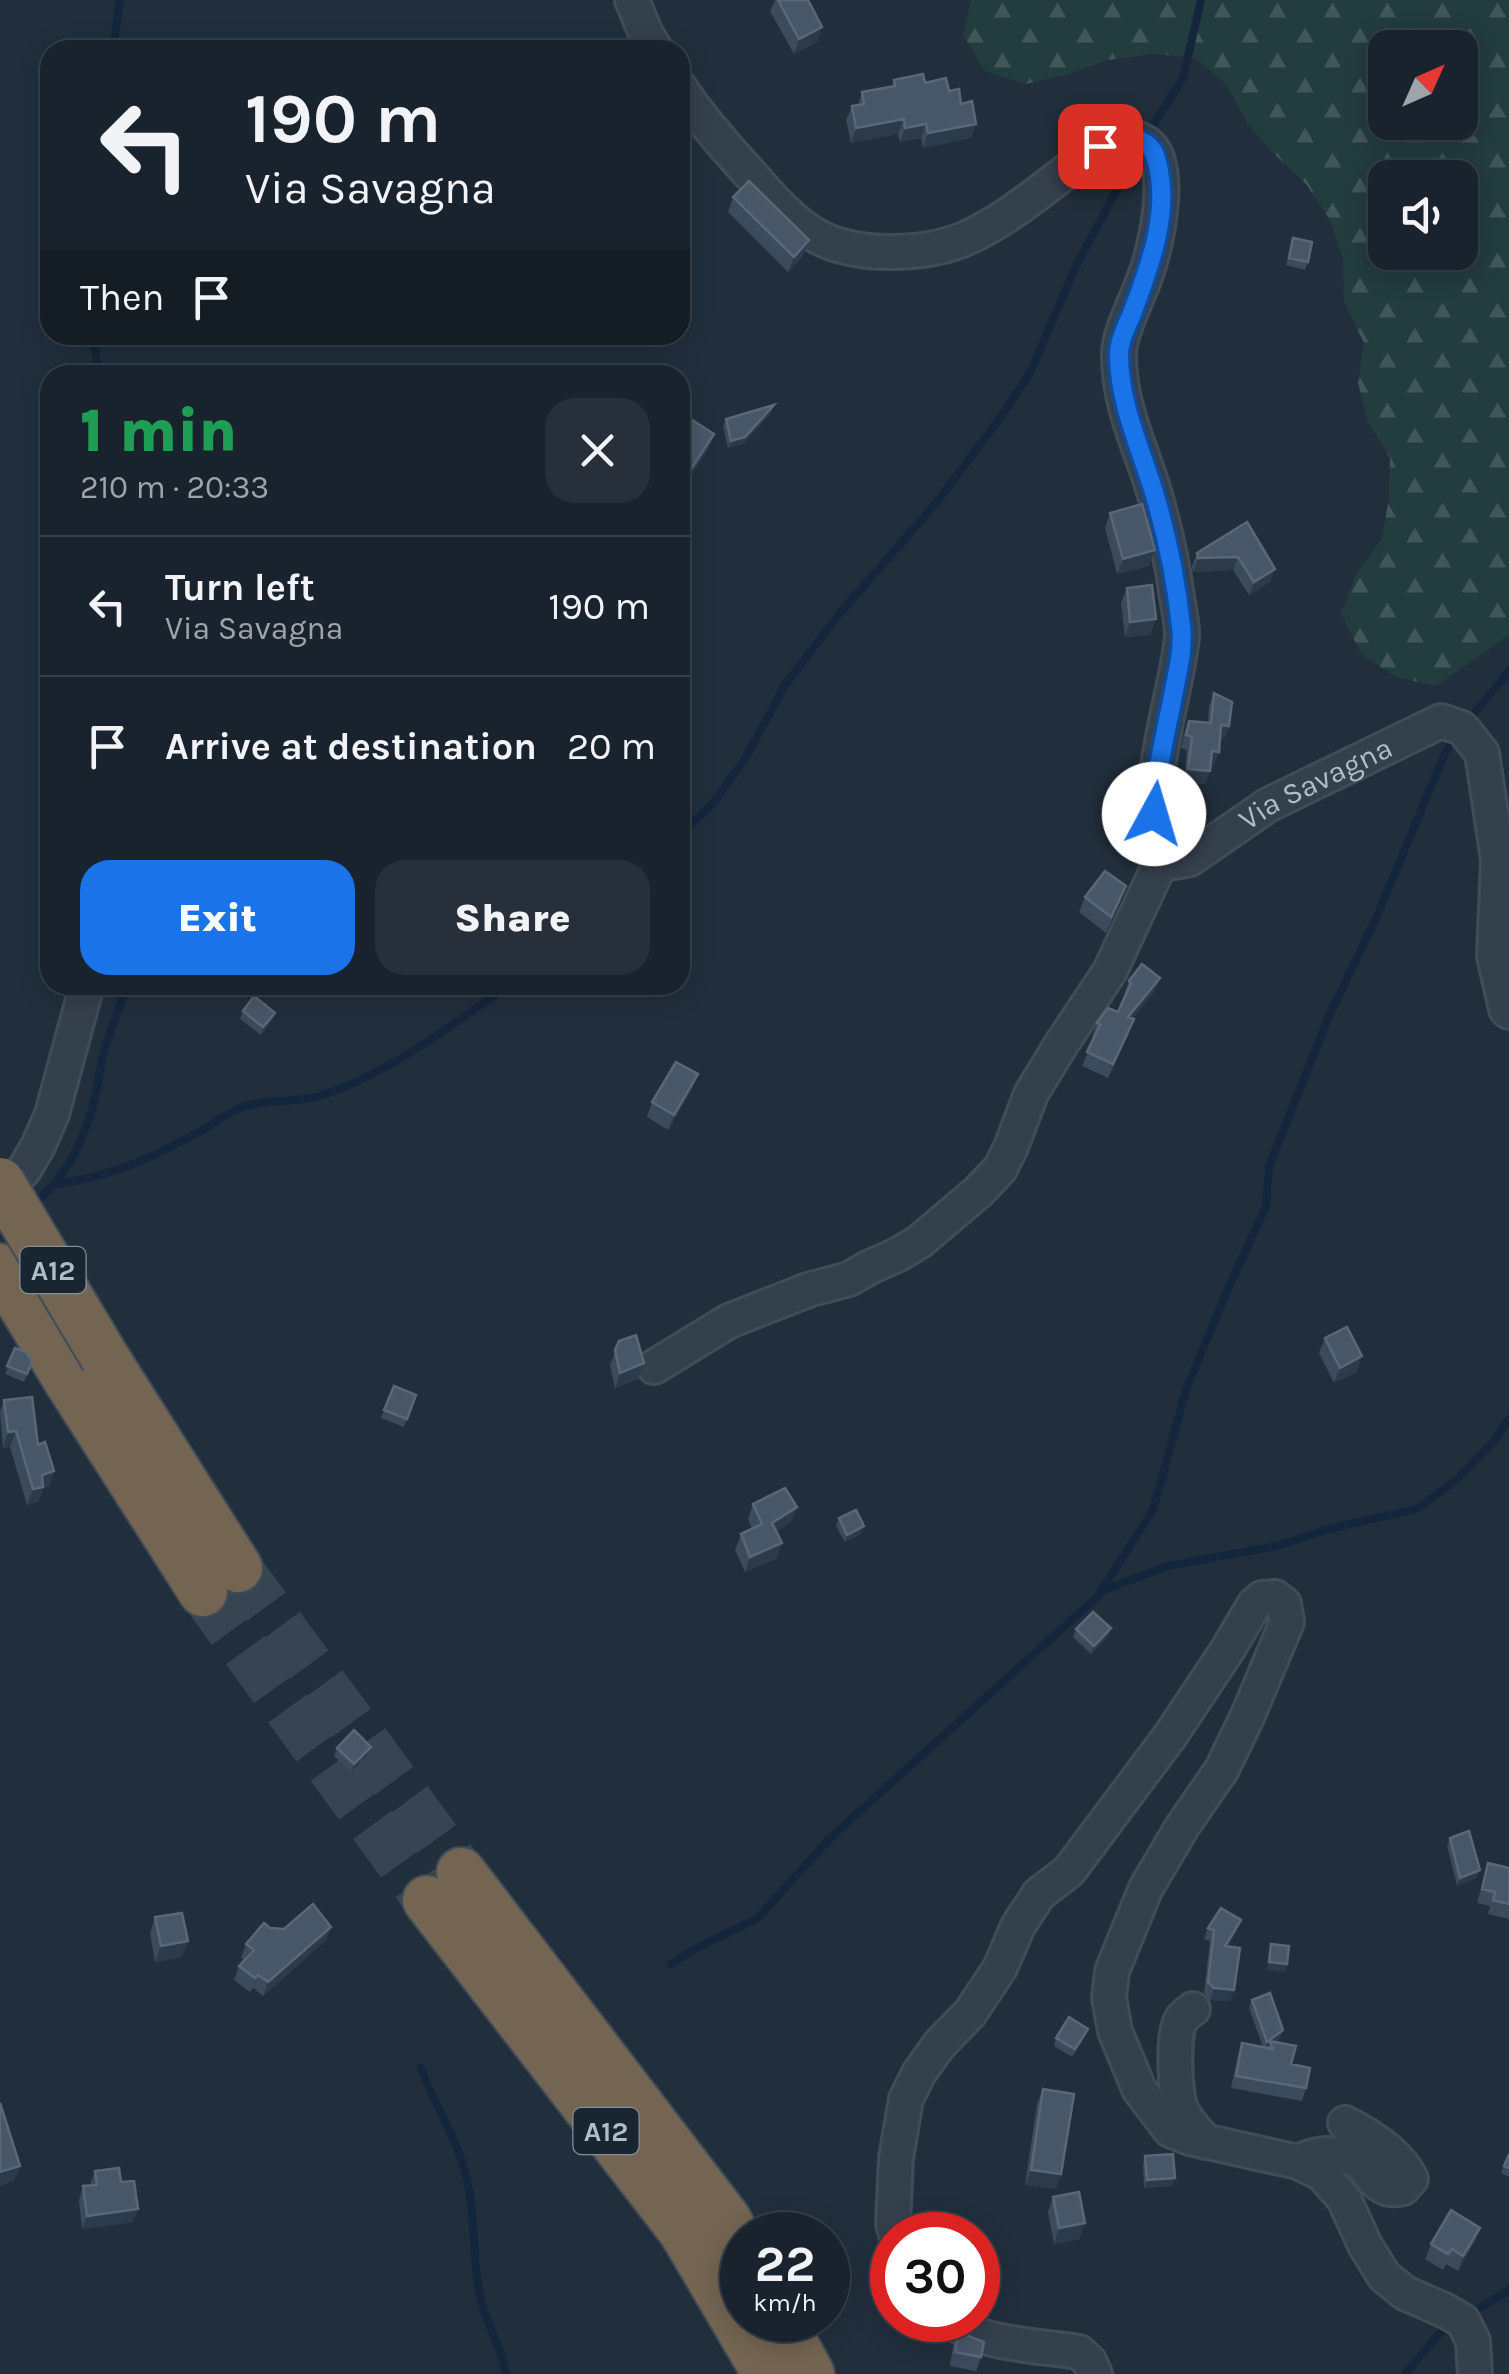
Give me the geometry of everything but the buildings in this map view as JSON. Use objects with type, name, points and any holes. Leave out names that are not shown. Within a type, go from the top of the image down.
[{"type":"highway","name":"A12","points":[[0,1182],[87,1370],[221,1580]]},
{"type":"highway","name":"A12","points":[[0,1268],[87,1370]]},
{"type":"highway","name":"A12","points":[[720,2213],[444,1886],[683,2231],[720,2294]]},
{"type":"highway","name":"A12","points":[[748,2342],[767,2374]]},
{"type":"highway","points":[[793,2342],[810,2374]]},
{"type":"street","points":[[632,0],[650,40]]},
{"type":"street","points":[[654,1367],[730,1322],[849,1278],[897,1255],[919,1242],[1000,1169],[1031,1094],[1110,971],[1164,855],[1155,830],[1156,775],[1182,632],[1173,568],[1120,378],[1119,348],[1148,270],[1160,219],[1162,184],[1149,144],[1117,136],[1012,212],[970,236],[937,248],[855,250],[812,234],[779,206],[690,104]]},
{"type":"street","name":"Via Savagna","points":[[1164,855],[1174,862],[1190,860],[1268,806],[1441,722],[1462,728],[1482,753],[1498,860],[1494,956],[1509,1012]]},
{"type":"street","points":[[0,1192],[24,1170],[52,1114],[85,995]]},
{"type":"street","points":[[893,2212],[896,2158],[906,2099],[918,2073],[970,2013],[1000,1968],[1018,1926],[1039,1894],[1070,1871],[1170,1736],[1254,1605],[1262,1598],[1274,1597],[1284,1604],[1287,1622],[1248,1714],[1222,1769],[1146,1888],[1112,1970],[1109,1998],[1115,2031],[1139,2089],[1170,2130],[1298,2162],[1321,2172],[1344,2200],[1384,2276],[1405,2293],[1462,2322],[1473,2341],[1476,2374]]},
{"type":"street","points":[[1193,2009],[1182,2018],[1174,2058],[1181,2108],[1206,2142]]},
{"type":"street","points":[[1298,2162],[1326,2152],[1358,2161],[1388,2190],[1403,2188],[1411,2178],[1406,2168],[1368,2135],[1345,2123]]},
{"type":"street","points":[[1000,2339],[1079,2352],[1095,2374]]},
{"type":"green space","points":[[971,0],[1509,0],[1509,635],[1436,686],[1396,677],[1361,654],[1341,614],[1356,575],[1381,540],[1389,499],[1390,458],[1368,422],[1358,383],[1364,343],[1344,302],[1343,259],[1330,220],[1306,184],[1247,123],[1227,85],[1194,57],[1151,54],[1108,60],[1026,84],[985,71],[963,35]]},
{"type":"waterway","points":[[114,40],[120,0]]},
{"type":"waterway","points":[[1148,133],[1183,78],[1201,0]]},
{"type":"waterway","points":[[690,824],[710,807],[745,759],[785,685],[840,613],[936,503],[1030,373],[1076,266],[1138,150]]},
{"type":"waterway","points":[[94,345],[98,365]]},
{"type":"waterway","points":[[1466,724],[1509,671]]},
{"type":"waterway","points":[[671,1964],[758,1918],[829,1839],[1097,1597],[1153,1510],[1186,1390],[1266,1206],[1269,1166],[1329,1016],[1377,916],[1445,753],[1457,735]]},
{"type":"waterway","points":[[33,1204],[55,1184],[83,1134],[106,1043],[123,995]]},
{"type":"waterway","points":[[56,1184],[110,1172],[144,1159],[240,1108],[313,1098],[348,1085],[420,1047],[494,995]]},
{"type":"waterway","points":[[1101,1591],[1168,1566],[1276,1546],[1332,1528],[1417,1509],[1456,1480],[1493,1442],[1509,1419]]},
{"type":"waterway","points":[[421,2068],[466,2176],[479,2292],[506,2374]]},
{"type":"waterway","points":[[1470,2314],[1509,2290]]},
{"type":"waterway","points":[[1405,2374],[1439,2334],[1454,2324]]},
{"type":"tunnel","points":[[238,1568],[461,1872]]},
{"type":"tunnel","points":[[203,1592],[427,1900]]},
{"type":"route","points":[[1100,146],[1117,136],[1149,144],[1162,184],[1160,219],[1148,270],[1119,348],[1126,410],[1173,568],[1182,632],[1156,775],[1154,814]]}]
